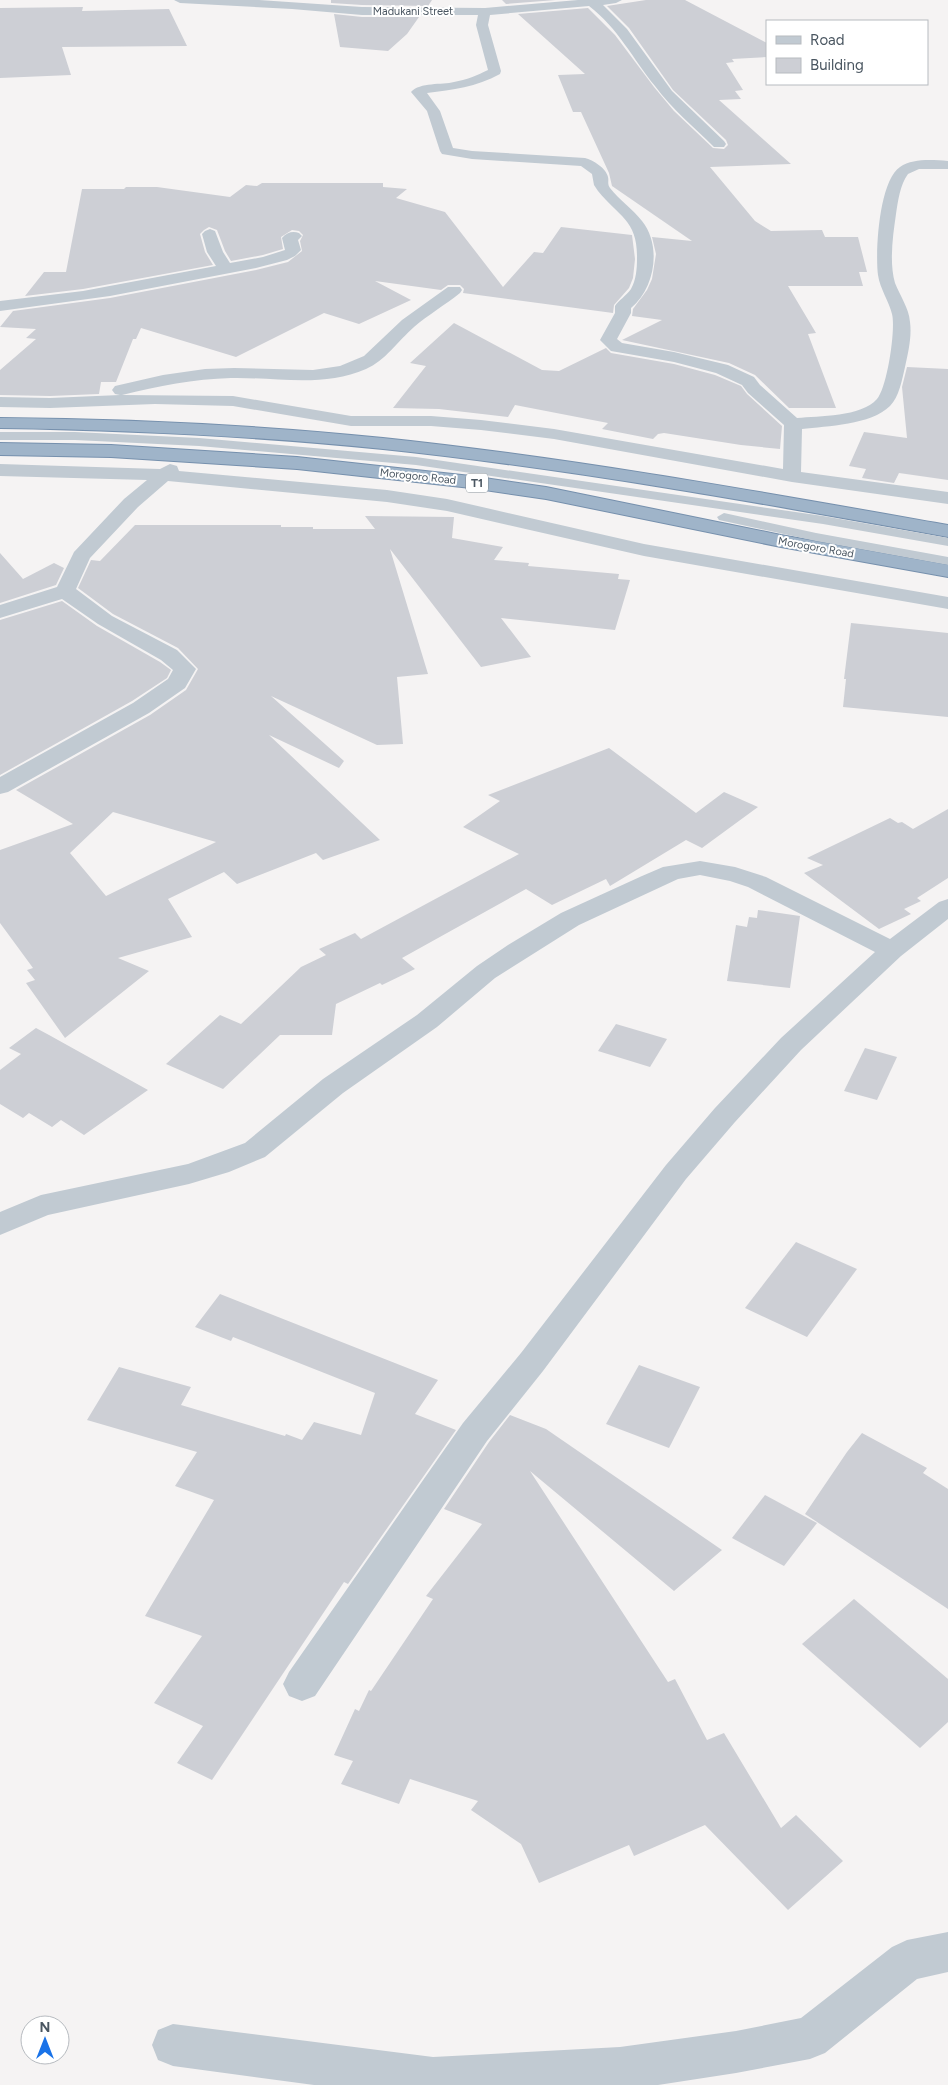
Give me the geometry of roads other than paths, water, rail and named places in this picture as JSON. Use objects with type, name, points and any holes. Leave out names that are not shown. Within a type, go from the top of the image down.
[{"type":"highway","name":"Morogoro Road","points":[[0,423],[191,428],[304,436],[411,447],[664,482],[948,531]]},
{"type":"highway","name":"Morogoro Road","points":[[0,449],[111,451],[297,463],[462,481],[546,493],[744,534],[948,571]]},
{"type":"street","name":"Madukani Street","points":[[180,0],[292,5],[362,11],[485,12],[616,0]]},
{"type":"street","points":[[546,0],[560,6]]},
{"type":"street","points":[[593,3],[607,12],[623,29],[661,86],[719,144]]},
{"type":"street","points":[[485,12],[482,25],[495,71],[481,80],[418,92],[427,99],[435,112],[447,151],[472,156],[585,162],[597,171],[601,177],[601,185],[606,193],[626,210],[639,227],[645,242],[644,272],[635,297],[623,306],[623,313],[608,340],[617,346],[722,369],[748,381],[754,389],[793,424],[865,415],[884,401],[895,376],[902,321],[885,277],[887,219],[893,192],[900,174],[908,168],[927,164],[948,165]]},
{"type":"street","points":[[210,234],[215,252],[226,269]]},
{"type":"street","points":[[0,306],[36,303],[157,283],[284,256],[292,250],[290,241],[294,236]]},
{"type":"street","points":[[84,401],[160,379],[189,374],[317,375],[361,366],[402,328],[454,290]]},
{"type":"street","points":[[0,402],[50,403],[146,399],[233,401],[351,422],[431,422],[480,425],[582,438],[792,476],[948,498]]},
{"type":"street","points":[[792,476],[793,424]]},
{"type":"street","points":[[0,612],[66,591],[81,556],[130,503],[189,456]]},
{"type":"street","points":[[0,470],[164,475],[387,496],[447,505],[644,550],[948,603]]},
{"type":"street","points":[[0,786],[141,708],[177,683],[185,669],[169,655],[105,620],[66,591]]},
{"type":"street","points":[[0,1224],[41,1206],[189,1174],[219,1165],[255,1150],[333,1086],[427,1021],[486,972],[517,951],[570,919],[672,872],[692,868],[735,874],[757,882],[892,950]]},
{"type":"street","points":[[302,1684],[475,1432],[532,1362],[676,1172],[725,1115],[791,1044],[892,950],[948,907]]},
{"type":"street","points":[[173,2045],[433,2079],[620,2069],[736,2052],[810,2038],[907,1961],[948,1952]]},
{"type":"lane","name":"Morogoro Road","points":[[0,436],[75,436],[199,442],[416,461],[823,520],[948,542]]},
{"type":"lane","name":"Morogoro Road","points":[[567,483],[816,537],[948,562]]}]
